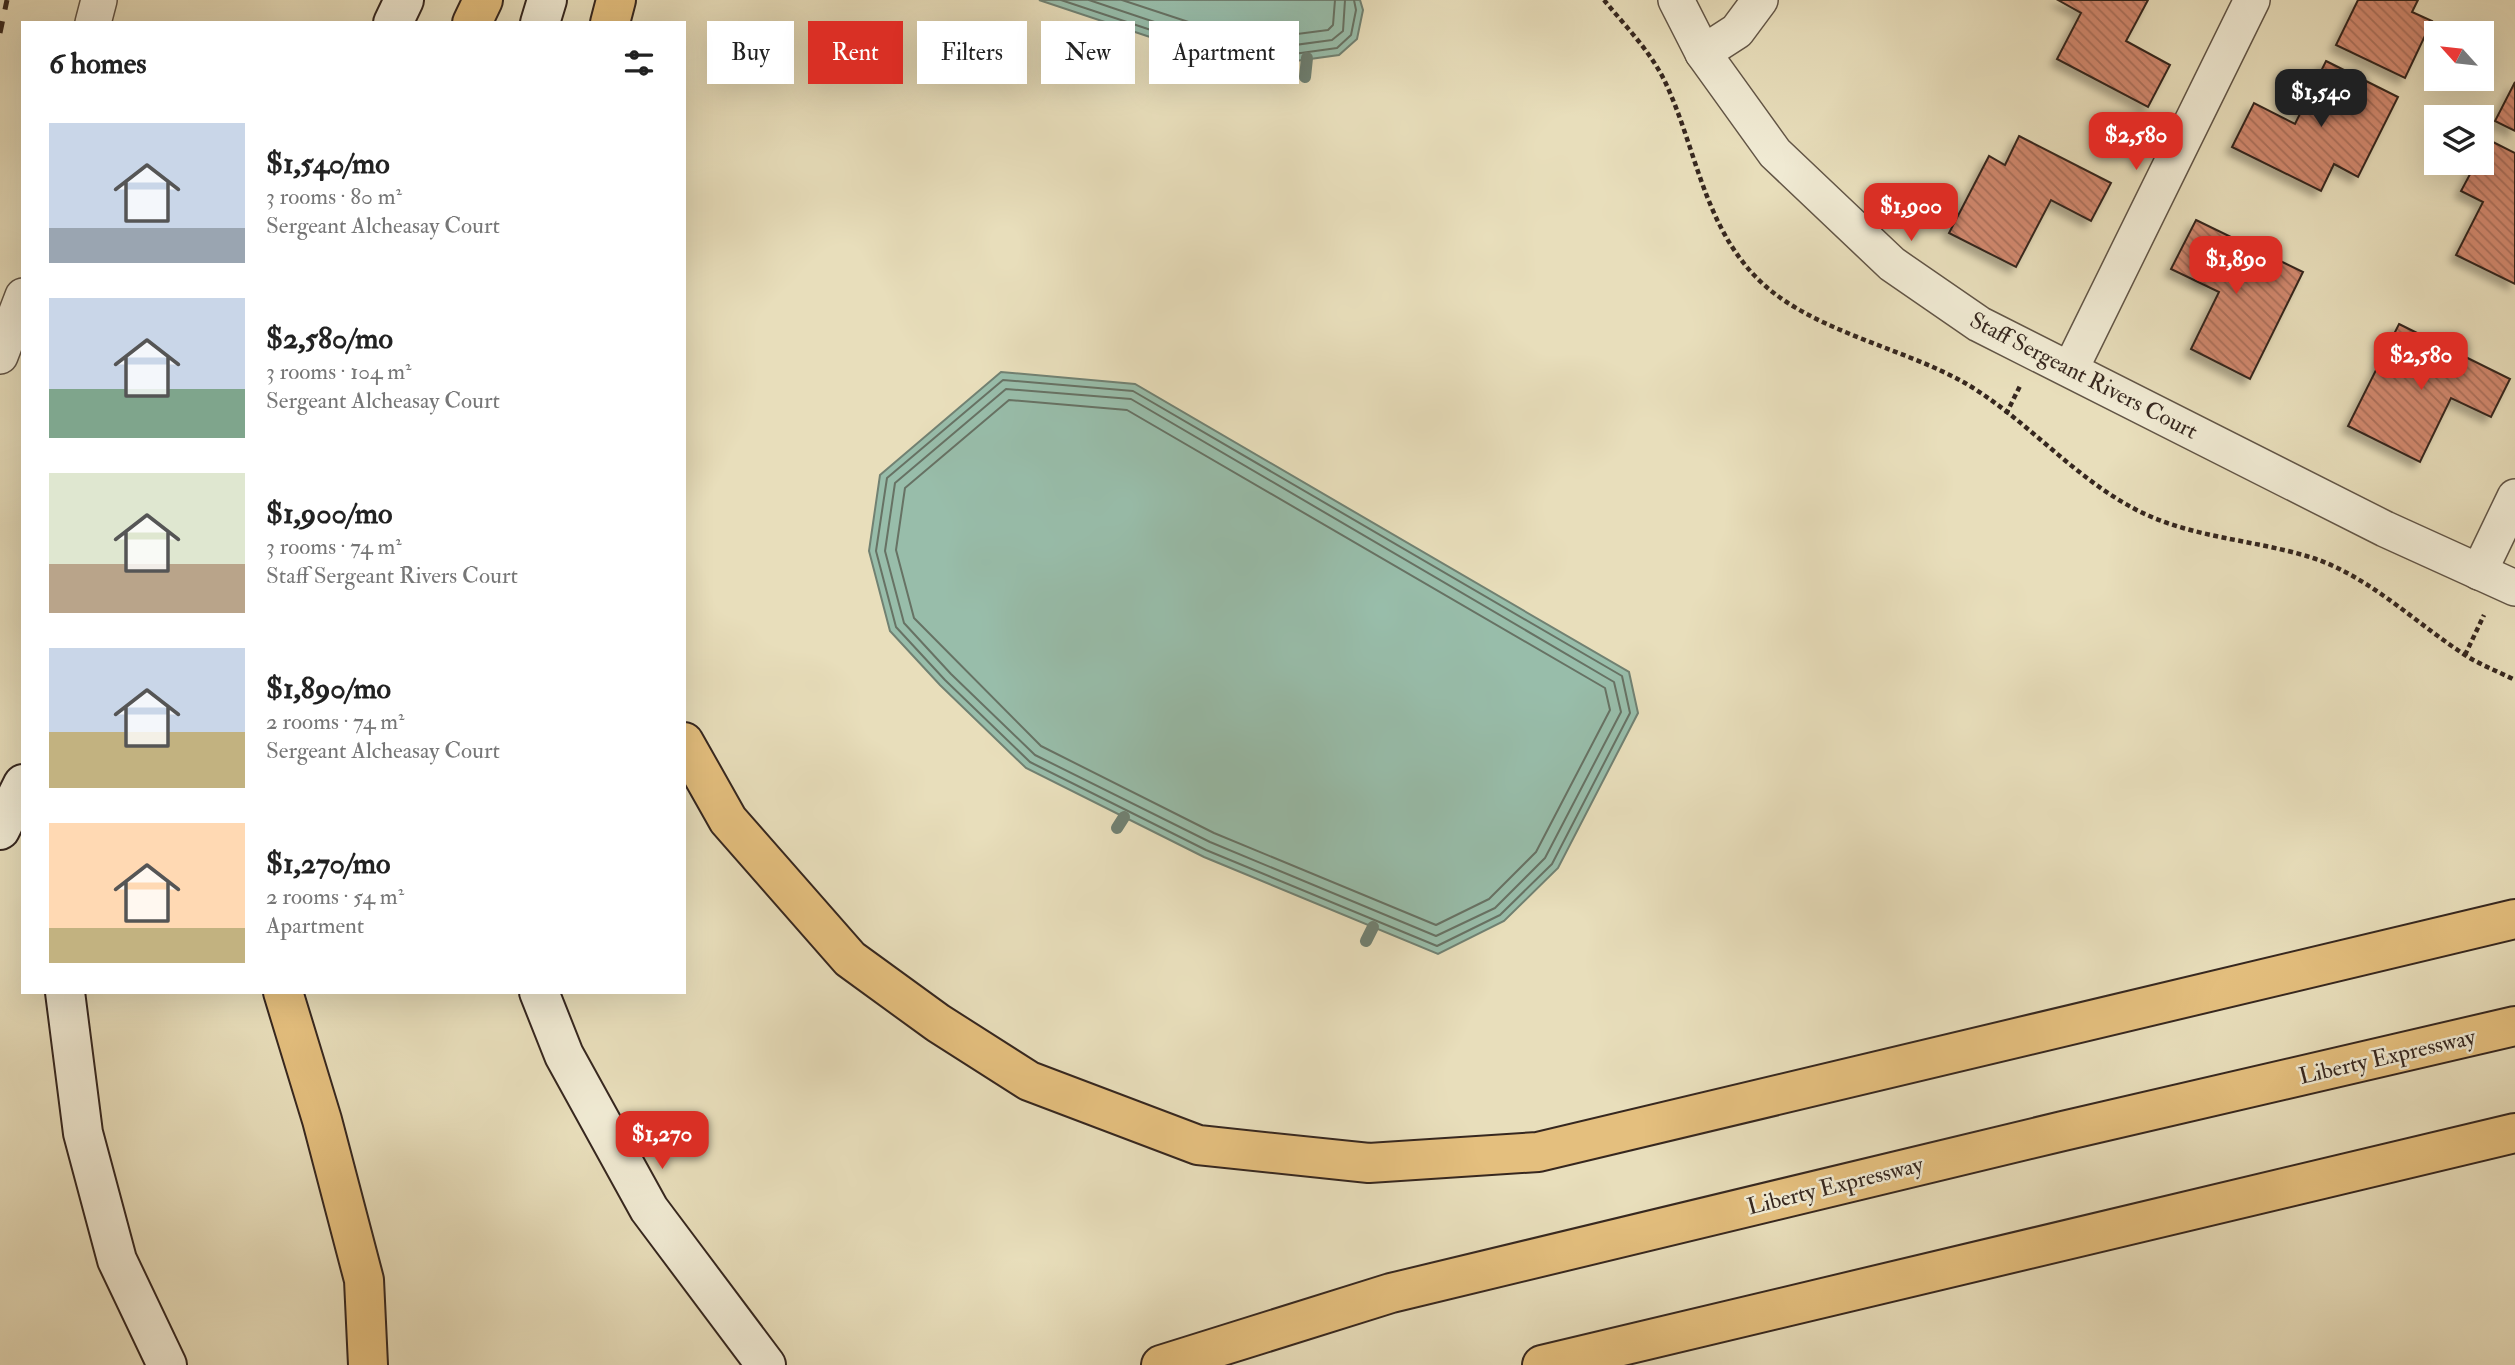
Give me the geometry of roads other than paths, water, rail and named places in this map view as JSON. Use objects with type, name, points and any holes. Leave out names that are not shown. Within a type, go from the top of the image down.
[{"type":"highway","points":[[473,21],[483,0]]},
{"type":"highway","points":[[611,21],[616,0]]},
{"type":"highway","points":[[686,746],[728,820],[850,959],[938,1023],[1029,1081],[1198,1145],[1369,1163],[1538,1152],[2515,919]]},
{"type":"highway","points":[[284,994],[322,1120],[364,1280],[368,1365]]},
{"type":"highway","name":"Liberty Expressway","points":[[1161,1365],[1391,1293],[2049,1134],[2515,1026]]},
{"type":"highway","points":[[1542,1365],[2515,1133]]},
{"type":"main road","points":[[394,21],[404,0]]},
{"type":"main road","points":[[541,21],[547,0]]},
{"type":"main road","points":[[0,831],[21,788]]},
{"type":"main road","points":[[65,994],[83,1133],[117,1260],[167,1365]]},
{"type":"main road","points":[[540,994],[564,1055],[649,1209],[766,1365]]},
{"type":"street","points":[[94,21],[99,0]]},
{"type":"street","name":"Staff Sergeant Rivers Court","points":[[1676,0],[1703,52],[1775,153],[1892,264],[1979,324],[2385,529],[2498,581]]},
{"type":"street","points":[[1703,52],[1737,31],[1760,0]]},
{"type":"street","points":[[2071,369],[2252,0]]},
{"type":"street","points":[[0,356],[21,301]]},
{"type":"street","points":[[2498,581],[2515,497]]},
{"type":"water","points":[[1039,0],[1360,0],[1363,10],[1357,39],[1339,55],[1299,60],[1299,21],[1149,21],[1149,37],[1135,32],[1135,21],[1102,21]]},
{"type":"water","points":[[1001,372],[1135,384],[1629,672],[1638,713],[1558,868],[1504,921],[1438,954],[1204,857],[1026,768],[940,685],[890,631],[869,551],[880,475]]},
{"type":"waterway","points":[[1305,77],[1307,58]]},
{"type":"waterway","points":[[1117,828],[1124,817]]},
{"type":"waterway","points":[[1366,941],[1373,927]]},
{"type":"railway","points":[[0,33],[7,0]]}]
